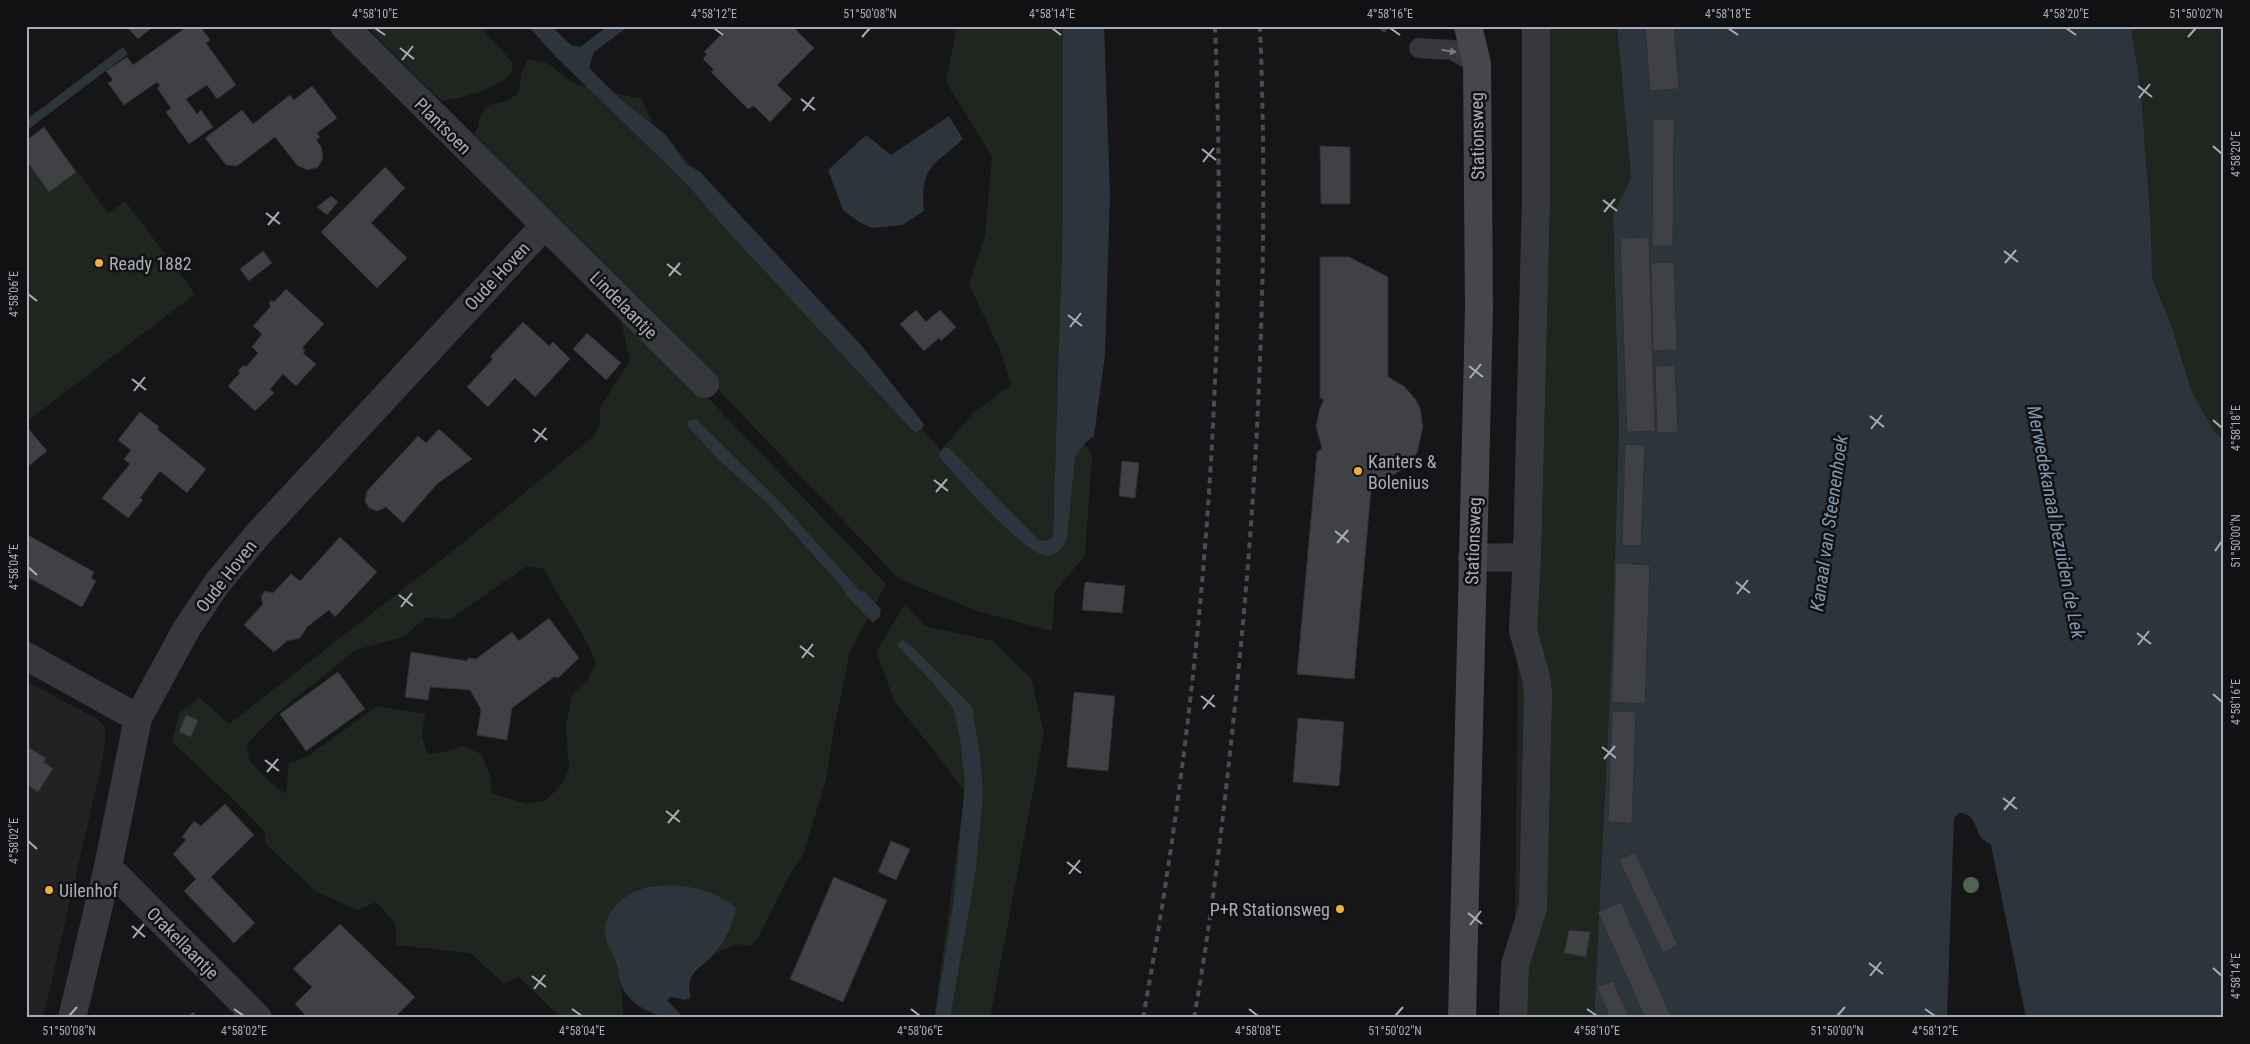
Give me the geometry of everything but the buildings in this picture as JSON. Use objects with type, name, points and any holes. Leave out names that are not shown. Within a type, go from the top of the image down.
[{"type":"main road","name":"Stationsweg","points":[[1462,1018],[1479,310],[1476,64],[1468,26]]},
{"type":"main road","name":"Stationsweg","points":[[1476,64],[1484,26]]},
{"type":"street","name":"Plantsoen","points":[[344,26],[544,226]]},
{"type":"street","points":[[1513,1018],[1515,965],[1533,907],[1538,694],[1524,630],[1528,558],[1536,196],[1536,26]]},
{"type":"street","name":"Lindelaantje","points":[[544,226],[705,384]]},
{"type":"street","name":"Oude Hoven","points":[[72,1018],[108,867],[138,718],[187,628],[218,582],[259,533],[544,226]]},
{"type":"street","points":[[1472,558],[1528,558]]},
{"type":"street","points":[[26,656],[138,718]]},
{"type":"street","name":"Orakellaantje","points":[[108,867],[258,1018]]},
{"type":"lane","points":[[1419,48],[1453,50],[1476,64]]},
{"type":"shaded area","points":[[366,26],[480,26],[512,62],[512,72],[505,79],[479,92],[441,101]]},
{"type":"shaded area","points":[[957,26],[1063,26],[1063,214],[1053,536],[1047,541],[1039,540],[949,448],[943,448],[973,413],[1011,385],[1000,350],[969,284],[985,236],[992,156],[946,82]]},
{"type":"shaded area","points":[[1525,26],[1617,26],[1631,179],[1613,215],[1619,431],[1612,649],[1594,1018],[1514,1018]]},
{"type":"shaded area","points":[[2131,26],[2224,26],[2224,441],[2213,430],[2191,390],[2172,327],[2152,278],[2151,228],[2141,93]]},
{"type":"shaded area","points":[[528,59],[547,63],[575,84],[642,99],[653,124],[671,142],[766,260],[918,432],[922,429],[941,450],[939,457],[1036,551],[1067,539],[1075,458],[1085,443],[1092,456],[1085,555],[1055,592],[1052,631],[980,612],[899,579],[474,134],[478,127],[480,115],[489,105],[507,101],[519,93],[521,73]]},
{"type":"shaded area","name":"Ready 1882","points":[[44,127],[108,213],[125,201],[195,294],[26,422],[26,141]]},
{"type":"shaded area","points":[[617,303],[886,584],[850,652],[834,728],[826,780],[803,855],[789,876],[757,940],[750,946],[735,944],[715,954],[727,937],[733,921],[670,885],[636,890],[605,934],[619,974],[623,1018],[561,1018],[518,976],[504,984],[470,953],[396,945],[396,924],[376,902],[358,910],[316,892],[265,843],[265,832],[172,742],[180,712],[199,697],[229,724],[473,535],[594,436],[600,425],[600,408],[630,360]],"holes":[[[527,566],[544,569],[585,638],[596,664],[587,680],[572,695],[566,725],[569,770],[559,788],[544,801],[526,804],[491,793],[491,777],[481,754],[463,746],[444,752],[427,754],[422,736],[425,714],[377,706],[308,756],[289,763],[286,794],[271,783],[249,760],[247,744],[277,713],[356,650],[403,637],[427,617],[449,620]]]},
{"type":"shaded area","points":[[905,604],[925,626],[993,641],[1031,678],[1044,733],[990,1018],[934,1018],[965,791],[894,700],[876,652]]},
{"type":"shaded area","name":"Uilenhof","points":[[26,681],[97,719],[104,727],[106,734],[102,762],[43,1018],[26,1018]]},
{"type":"water","points":[[528,26],[551,26],[571,45],[580,47],[608,26],[629,26],[594,52],[589,68],[618,97],[666,135],[686,164],[699,171],[861,345],[924,424],[922,429],[915,433],[722,225],[686,183],[556,57]]},
{"type":"water","points":[[1063,26],[1104,26],[1110,194],[1105,355],[1094,436],[1085,443],[1075,458],[1067,539],[1057,552],[1048,556],[1037,552],[1023,543],[991,514],[939,457],[939,453],[943,448],[949,448],[1039,540],[1047,541],[1053,536],[1063,214]]},
{"type":"water","points":[[1617,26],[2131,26],[2141,93],[2151,228],[2152,278],[2172,327],[2191,390],[2213,430],[2224,441],[2224,1018],[2026,1018],[1991,845],[1981,837],[1968,815],[1959,813],[1954,818],[1947,1018],[1594,1018],[1612,649],[1619,431],[1613,215],[1631,178]]},
{"type":"water","points":[[123,47],[128,54],[26,131],[26,120]]},
{"type":"water","points":[[949,116],[963,139],[931,168],[924,185],[924,211],[902,225],[872,228],[859,222],[843,210],[828,170],[866,135],[891,155]]},
{"type":"water","points":[[696,419],[780,502],[861,592],[864,591],[881,609],[880,616],[873,623],[847,596],[842,587],[766,502],[719,460],[688,427],[687,424],[690,420]]},
{"type":"water","points":[[902,640],[907,642],[972,707],[980,754],[983,796],[975,876],[950,1018],[935,1018],[954,899],[965,783],[960,737],[953,708],[932,682],[897,645]]},
{"type":"water","points":[[670,885],[704,891],[736,907],[731,925],[723,942],[710,959],[692,976],[689,988],[691,997],[686,1000],[671,997],[667,1000],[680,1014],[678,1018],[662,1016],[647,1011],[628,996],[623,989],[616,963],[605,935],[606,921],[609,915],[613,908],[624,898],[644,888]]},
{"type":"railway","points":[[1143,1018],[1164,895],[1182,771],[1196,648],[1207,524],[1218,276],[1215,26]]},
{"type":"railway","points":[[1194,1018],[1213,897],[1223,816],[1251,528],[1260,361],[1262,277],[1263,193],[1260,26]]},
{"type":"place","name":"Ready 1882","points":[[99,263]]},
{"type":"place","name":"Kanters & Bolenius","points":[[1358,471]]},
{"type":"place","name":"Uilenhof","points":[[49,890]]},
{"type":"place","name":"P+R Stationsweg","points":[[1340,909]]},
{"type":"water label","name":"Merwedekanaal bezuiden de Lek","points":[[2056,522]]},
{"type":"water label","name":"Kanaal van Steenenhoek","points":[[1829,523]]}]
